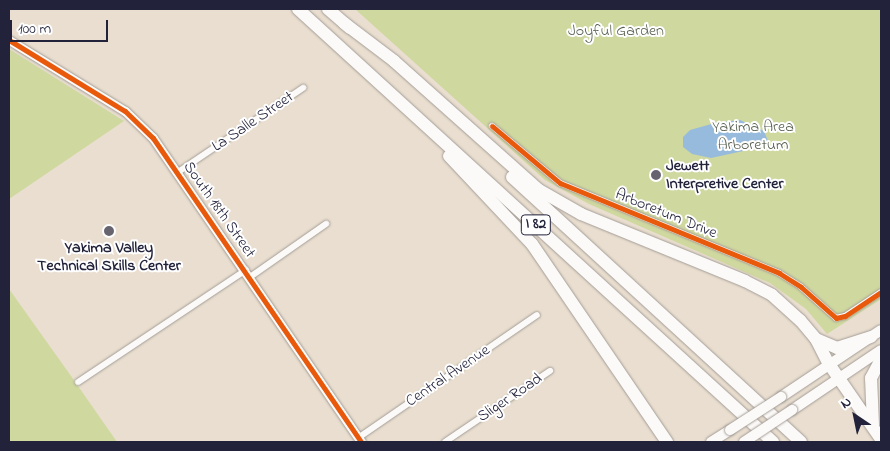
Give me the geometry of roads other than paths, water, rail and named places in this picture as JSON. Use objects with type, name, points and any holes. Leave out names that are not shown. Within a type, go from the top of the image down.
[{"type":"highway","name":"I 82","points":[[298,9],[773,442]]},
{"type":"highway","name":"I 82","points":[[328,9],[801,442]]},
{"type":"highway","points":[[344,23],[394,61],[448,107],[539,190],[581,214],[745,281],[791,311],[816,338],[830,364],[881,439]]},
{"type":"highway","points":[[344,49],[409,120],[450,157],[532,244],[663,439]]},
{"type":"highway","points":[[816,338],[837,348],[876,334]]},
{"type":"highway","points":[[873,428],[870,398],[871,378],[881,359]]},
{"type":"main road","points":[[711,442],[876,334]]},
{"type":"main road","points":[[744,442],[881,350]]},
{"type":"street","name":"South 18th Street","points":[[9,40],[125,111],[154,138],[360,440]]},
{"type":"street","name":"La Salle Street","points":[[178,172],[304,88]]},
{"type":"street","name":"Arboretum Drive","points":[[492,126],[560,183],[779,273],[801,287],[836,318],[845,316],[881,292]]},
{"type":"street","points":[[78,382],[326,224]]},
{"type":"street","name":"Central Avenue","points":[[360,440],[537,315]]},
{"type":"street","name":"Sliger Road","points":[[445,442],[550,371]]},
{"type":"water","points":[[740,120],[764,131],[768,141],[766,146],[711,158],[692,154],[683,147],[683,137],[690,130],[715,123]]},
{"type":"place","name":"Jewett Interpretive Center","points":[[656,175]]},
{"type":"place","name":"Yakima Valley Technical Skills Center","points":[[109,231]]},
{"type":"park label","name":"Joyful Garden","points":[[616,31]]},
{"type":"park label","name":"Yakima Area Arboretum","points":[[753,136]]}]
